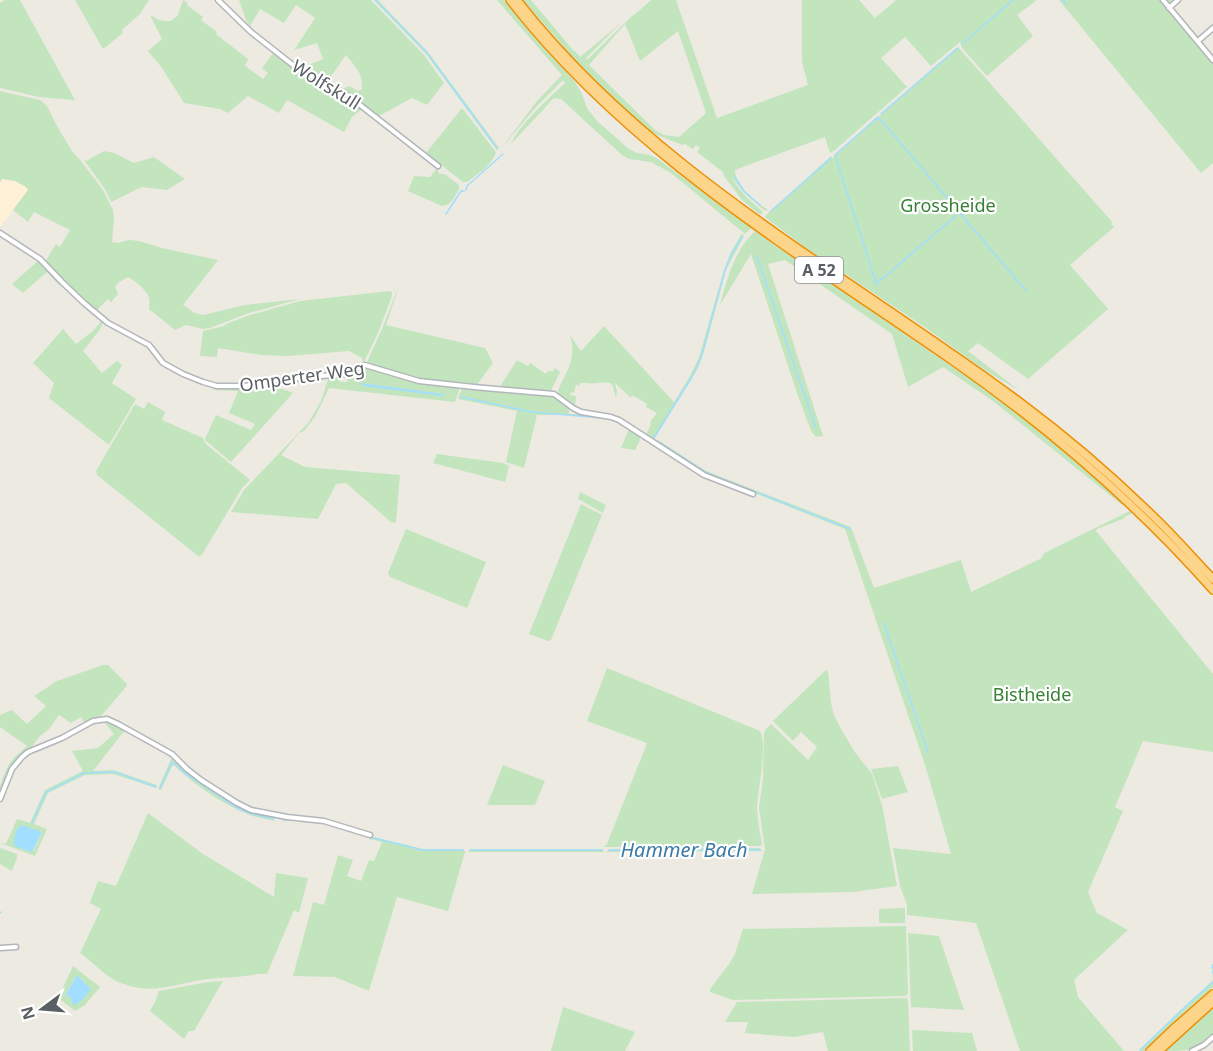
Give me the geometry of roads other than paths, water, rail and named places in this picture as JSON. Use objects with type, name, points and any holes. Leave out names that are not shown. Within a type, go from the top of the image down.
[{"type":"highway","name":"A 52","points":[[510,0],[578,77],[659,153],[735,211],[954,362],[1027,416],[1103,478],[1146,518],[1213,590]]},
{"type":"highway","name":"A 52","points":[[517,0],[561,52],[656,142],[738,206],[959,358],[1045,421],[1107,473],[1153,516],[1213,579]]},
{"type":"highway","points":[[1150,1051],[1213,994]]},
{"type":"highway","points":[[1159,1051],[1213,1002]]},
{"type":"street","name":"Wolfskull","points":[[219,0],[250,32],[298,69],[346,94],[438,166]]},
{"type":"street","points":[[1163,0],[1213,60]]},
{"type":"street","points":[[1169,8],[1178,0]]},
{"type":"street","points":[[1198,41],[1213,28]]},
{"type":"street","name":"Omperter Weg","points":[[0,232],[40,259],[76,296],[108,323],[149,345],[163,363],[203,382],[217,386],[245,386],[276,380],[344,374],[365,365],[419,381],[554,394],[581,412],[619,420],[704,475],[753,494]]},
{"type":"street","points":[[0,798],[12,769],[28,752],[62,738],[93,721],[107,719],[172,754],[201,780],[251,810],[324,821],[370,835]]},
{"type":"street","points":[[0,948],[16,947]]},
{"type":"street","points":[[1192,1051],[1213,1037]]},
{"type":"water","points":[[360,383],[443,394],[443,396],[364,386]]},
{"type":"water","points":[[21,825],[42,832],[32,852],[14,846],[16,832]]},
{"type":"water","points":[[77,975],[91,989],[75,1005],[71,1003],[72,1000],[66,994]]},
{"type":"waterway","points":[[375,0],[427,53],[497,148]]},
{"type":"waterway","points":[[962,44],[1013,0]]},
{"type":"waterway","points":[[1063,0],[1067,5]]},
{"type":"waterway","points":[[881,114],[958,48]]},
{"type":"waterway","points":[[836,154],[878,117]]},
{"type":"waterway","points":[[877,119],[881,120],[1026,291]]},
{"type":"waterway","points":[[466,190],[467,186],[503,154]]},
{"type":"waterway","points":[[835,155],[877,286]]},
{"type":"waterway","points":[[770,212],[831,158]]},
{"type":"waterway","points":[[735,177],[744,191],[760,205]]},
{"type":"waterway","points":[[446,214],[461,191],[464,191]]},
{"type":"waterway","points":[[877,281],[959,213]]},
{"type":"waterway","points":[[653,439],[692,377],[701,358],[725,270],[742,237]]},
{"type":"waterway","points":[[757,257],[816,428]]},
{"type":"waterway","points":[[461,397],[532,412],[603,418]]},
{"type":"waterway","points":[[627,427],[638,435]]},
{"type":"waterway","points":[[659,442],[705,472],[850,529]]},
{"type":"waterway","points":[[884,623],[928,753]]},
{"type":"waterway","name":"Hammer Bach","points":[[160,788],[172,762],[239,809],[274,819]]},
{"type":"waterway","name":"Hammer Bach","points":[[32,823],[46,792],[84,773],[115,772],[156,787]]},
{"type":"waterway","name":"Hammer Bach","points":[[370,837],[422,850],[463,850]]},
{"type":"waterway","name":"Hammer Bach","points":[[470,850],[602,850]]},
{"type":"waterway","name":"Hammer Bach","points":[[609,850],[760,850]]},
{"type":"waterway","points":[[1140,1050],[1213,982]]},
{"type":"park label","name":"Grossheide","points":[[948,206]]},
{"type":"park label","name":"Bistheide","points":[[1032,695]]}]
